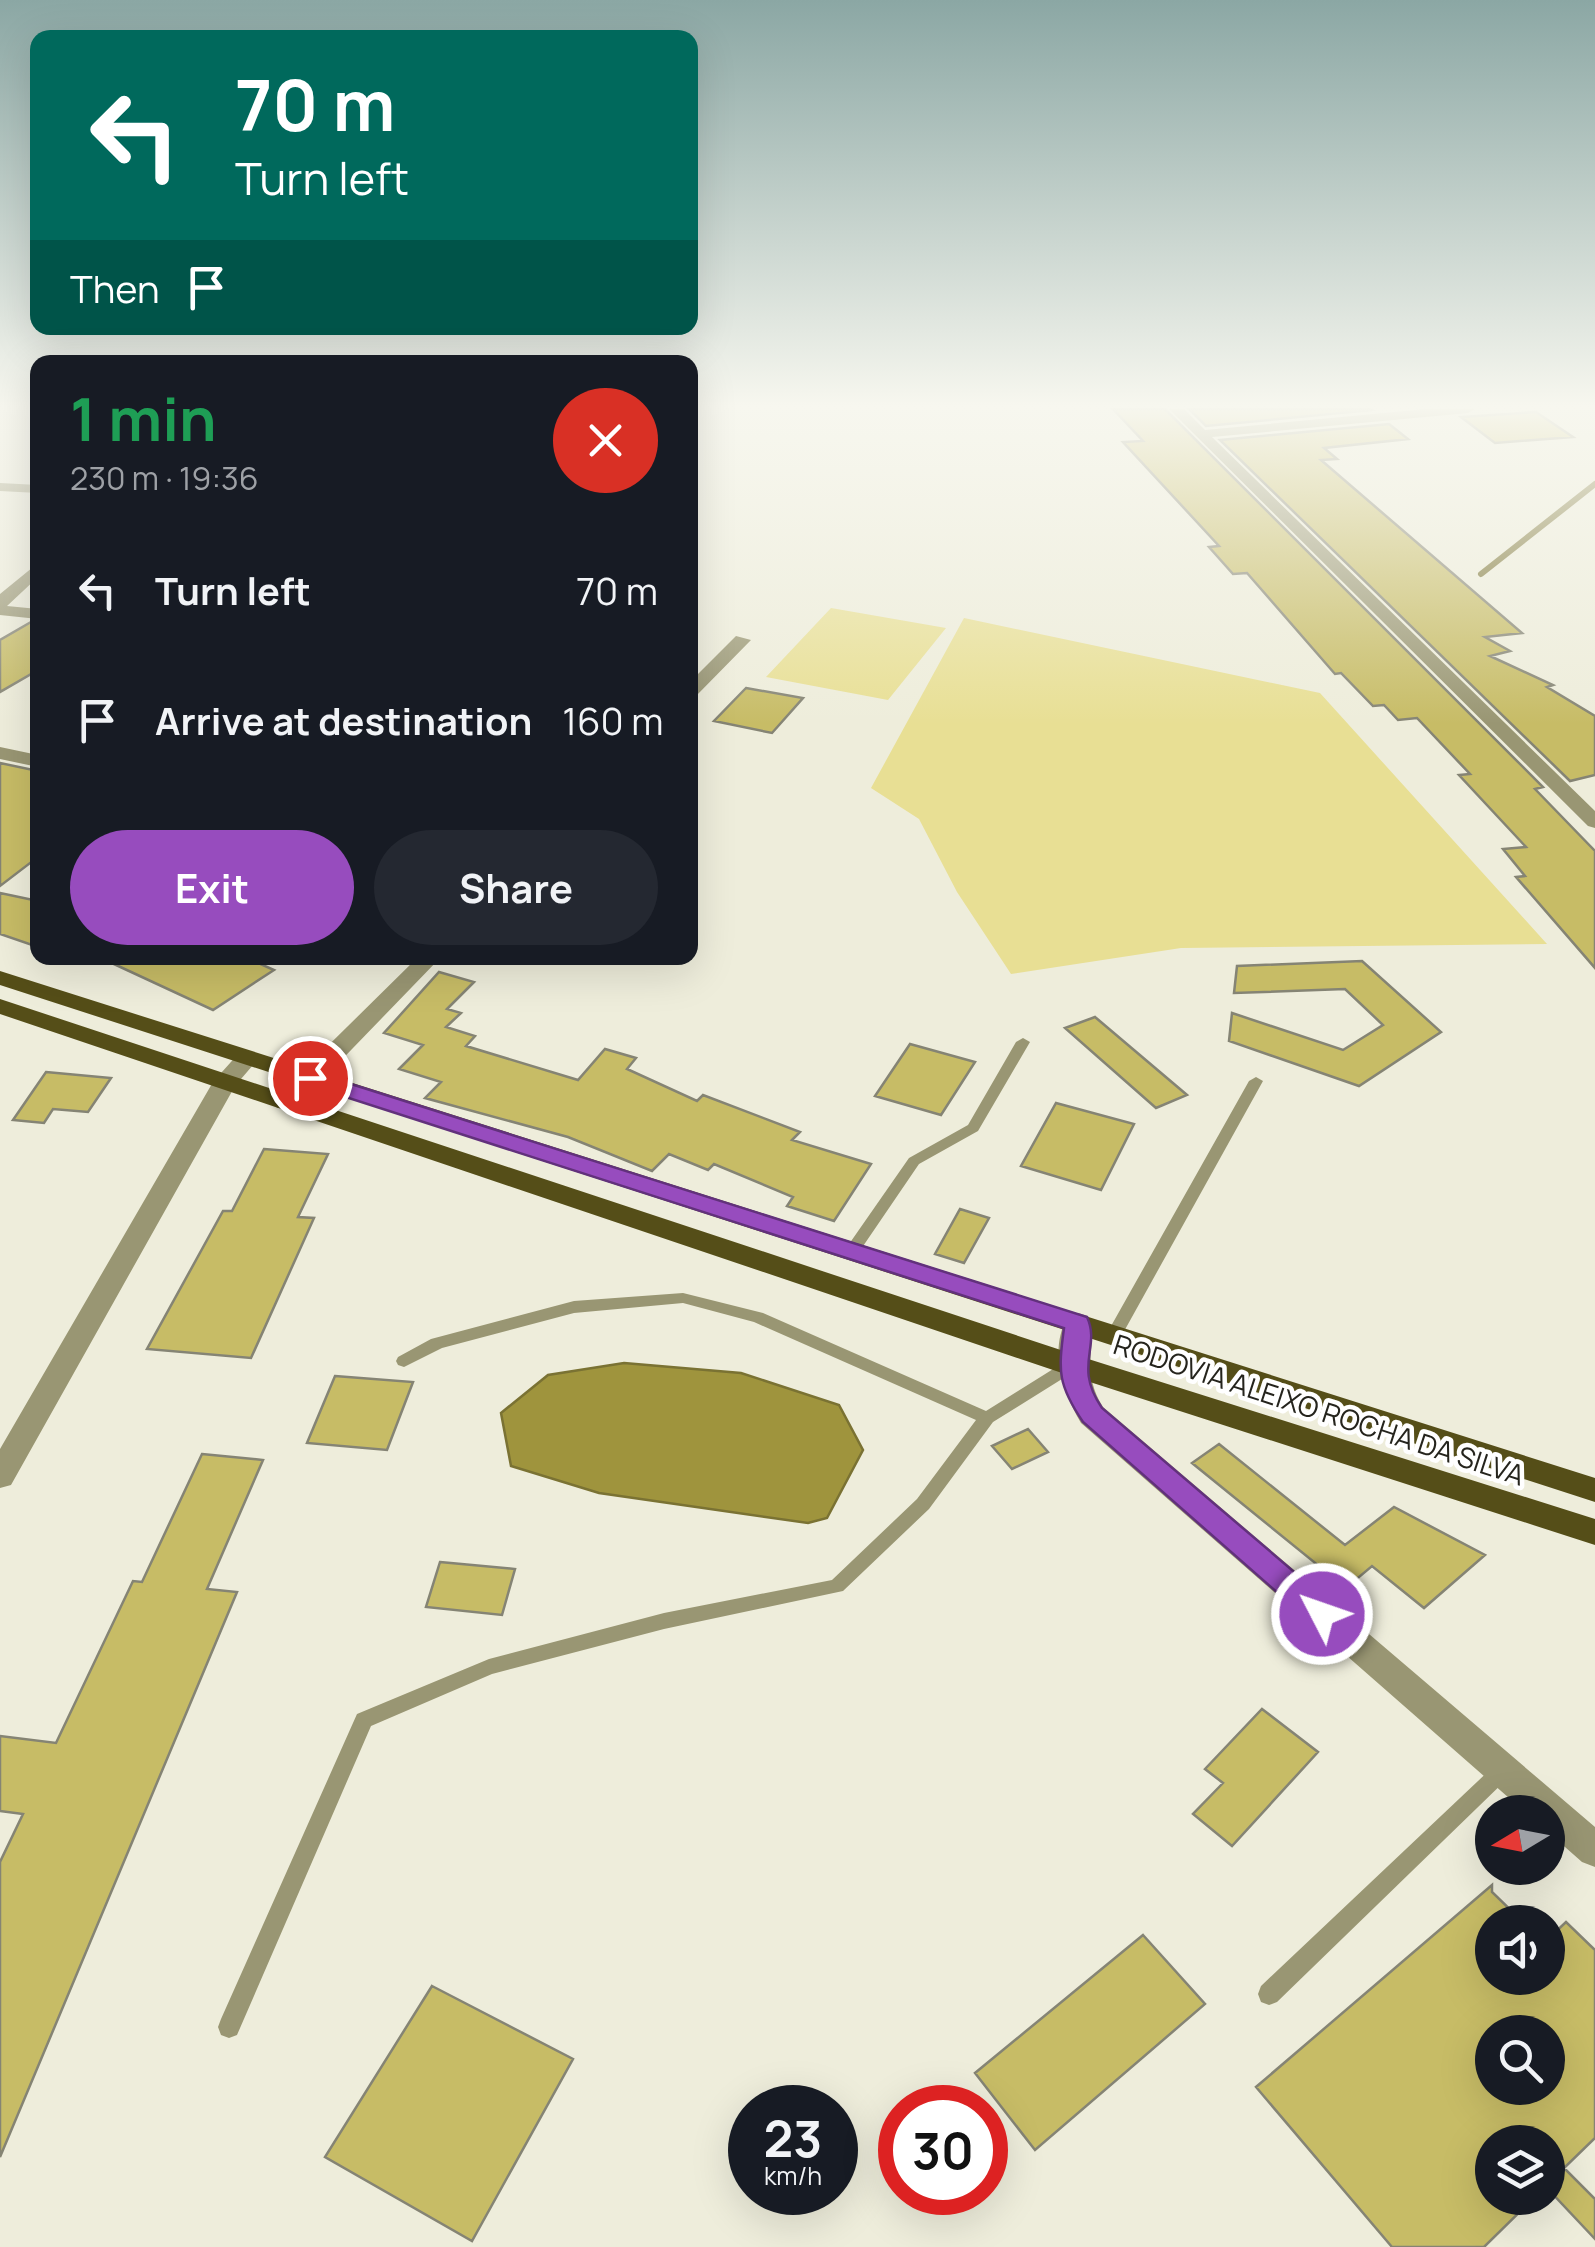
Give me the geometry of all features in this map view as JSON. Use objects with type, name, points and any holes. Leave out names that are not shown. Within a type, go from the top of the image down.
[{"type":"main road","name":"RODOVIA ALEIXO ROCHA DA SILVA","points":[[0,978],[1595,1490]]},
{"type":"main road","name":"RODOVIA ALEIXO ROCHA DA SILVA","points":[[0,1006],[1072,1366],[1595,1532]]},
{"type":"street","points":[[1282,514],[1595,822]]},
{"type":"street","points":[[0,606],[30,576]]},
{"type":"street","points":[[0,606],[30,612]]},
{"type":"street","points":[[698,684],[742,640]]},
{"type":"street","points":[[0,753],[30,760]]},
{"type":"street","points":[[286,1102],[422,965]]},
{"type":"street","points":[[0,1476],[225,1082],[247,1058]]},
{"type":"street","points":[[1078,1323],[1072,1366],[1075,1390],[1092,1415],[1595,1850]]},
{"type":"lane","points":[[852,1251],[914,1161],[973,1128],[1023,1042]]},
{"type":"lane","points":[[1114,1335],[1256,1081]]},
{"type":"lane","points":[[404,1360],[438,1343],[574,1307],[683,1298],[758,1317],[987,1418]]},
{"type":"lane","points":[[229,2027],[364,1720],[489,1668],[664,1621],[837,1586],[923,1504],[987,1418],[1072,1366]]},
{"type":"lane","points":[[1268,1994],[1503,1770]]},
{"type":"shaded area","points":[[831,608],[946,628],[888,700],[766,677]]},
{"type":"shaded area","points":[[964,618],[1320,693],[1547,944],[1181,948],[1011,974],[957,892],[919,819],[871,788]]},
{"type":"shaded area","points":[[624,1363],[741,1373],[839,1405],[863,1450],[827,1518],[808,1523],[599,1493],[511,1466],[501,1413],[548,1375]]},
{"type":"building","points":[[1189,514],[1270,514],[1543,787],[1535,789],[1595,851],[1595,968],[1516,877],[1525,876],[1503,849],[1526,847],[1459,775],[1470,774],[1417,718],[1398,720],[1384,705],[1373,706],[1341,673],[1335,674],[1247,573],[1233,574],[1209,547],[1219,546]]},
{"type":"building","points":[[1296,514],[1384,514],[1522,633],[1485,637],[1510,651],[1490,656],[1553,685],[1547,687],[1595,716],[1595,775],[1570,781]]},
{"type":"building","points":[[30,623],[30,675],[0,692],[0,640]]},
{"type":"building","points":[[746,688],[803,698],[772,733],[714,721]]},
{"type":"building","points":[[0,763],[30,769],[30,863],[0,886]]},
{"type":"building","points":[[0,893],[30,899],[30,944],[0,934]]},
{"type":"building","points":[[1362,961],[1441,1032],[1359,1086],[1229,1041],[1232,1013],[1343,1050],[1383,1025],[1345,989],[1234,993],[1237,966]]},
{"type":"building","points":[[116,965],[263,965],[274,970],[213,1010]]},
{"type":"building","points":[[439,972],[474,982],[447,1009],[461,1013],[446,1027],[475,1036],[466,1046],[578,1080],[605,1049],[636,1058],[627,1069],[697,1101],[703,1095],[800,1132],[792,1140],[871,1164],[834,1221],[787,1206],[793,1197],[714,1164],[708,1170],[669,1154],[652,1171],[568,1137],[425,1098],[441,1082],[399,1069],[423,1045],[384,1033]]},
{"type":"building","points":[[1095,1017],[1187,1095],[1156,1108],[1065,1028]]},
{"type":"building","points":[[910,1044],[975,1062],[941,1115],[875,1096]]},
{"type":"building","points":[[46,1072],[111,1078],[88,1112],[53,1109],[44,1123],[13,1120]]},
{"type":"building","points":[[1056,1103],[1134,1124],[1101,1190],[1021,1166]]},
{"type":"building","points":[[264,1149],[328,1154],[298,1217],[314,1218],[251,1358],[147,1349],[223,1211],[232,1211]]},
{"type":"building","points":[[960,1209],[989,1218],[964,1263],[935,1254]]},
{"type":"building","points":[[335,1376],[413,1382],[387,1450],[307,1443]]},
{"type":"building","points":[[1028,1429],[1048,1452],[1012,1469],[992,1446]]},
{"type":"building","points":[[1219,1444],[1345,1545],[1394,1507],[1485,1555],[1424,1608],[1372,1566],[1346,1588],[1192,1463]]},
{"type":"building","points":[[202,1454],[263,1460],[207,1589],[237,1592],[0,2157],[0,1862],[23,1814],[0,1811],[0,1736],[56,1743],[133,1581],[142,1582]]},
{"type":"building","points":[[440,1562],[515,1569],[502,1615],[426,1607]]},
{"type":"building","points":[[1262,1709],[1318,1752],[1232,1846],[1193,1814],[1223,1783],[1205,1769]]},
{"type":"building","points":[[1492,1885],[1492,1892],[1505,1905],[1475,1905],[1475,1995],[1565,1995],[1566,1922],[1595,1950],[1595,2138],[1565,2167],[1565,2125],[1475,2125],[1475,2215],[1517,2215],[1484,2247],[1392,2247],[1256,2087]]},
{"type":"building","points":[[1143,1935],[1205,2004],[1035,2150],[1008,2115],[1008,2085],[984,2085],[975,2073]]},
{"type":"building","points":[[432,1986],[573,2059],[472,2241],[325,2157]]},
{"type":"building","points":[[1565,2169],[1595,2199],[1595,2239],[1565,2207]]},
{"type":"waterway","points":[[1481,574],[1557,514]]},
{"type":"route","points":[[310,1078],[1078,1323],[1072,1366],[1075,1390],[1092,1415],[1322,1614]]}]
